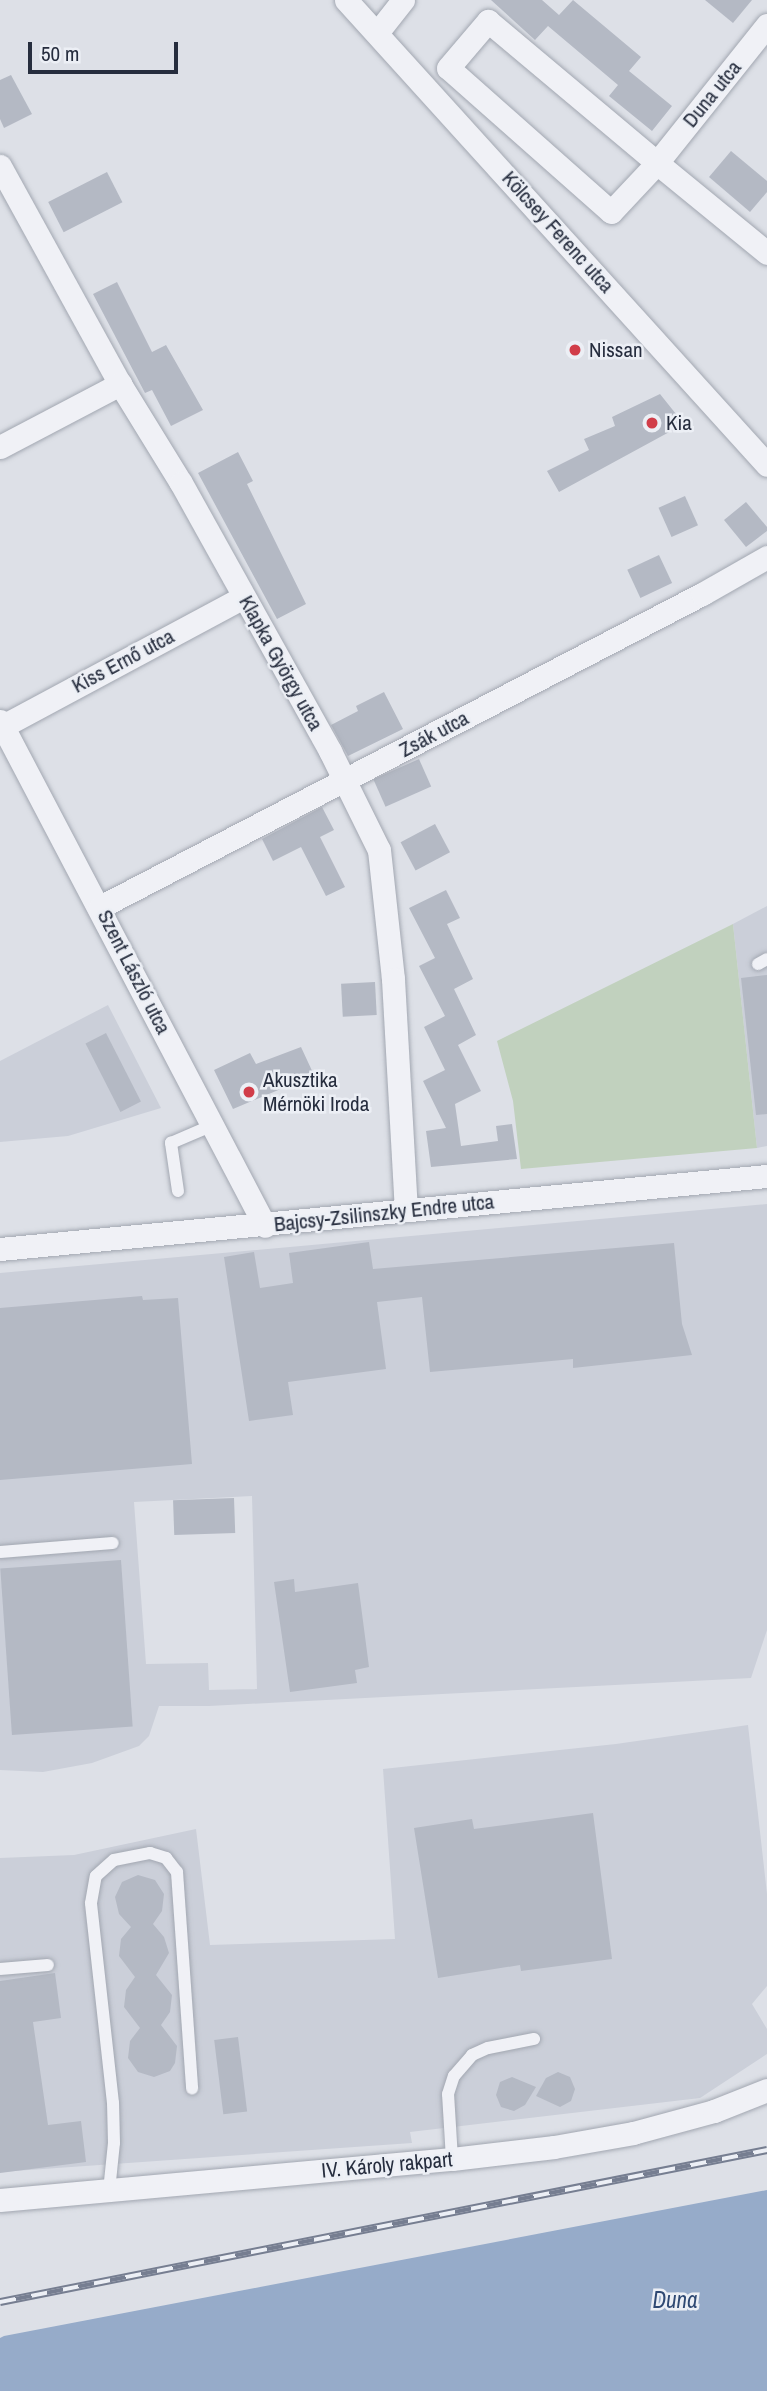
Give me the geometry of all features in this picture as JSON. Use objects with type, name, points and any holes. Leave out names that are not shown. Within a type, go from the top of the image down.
[{"type":"street","name":"Kölcsey Ferenc utca","points":[[346,0],[767,466]]},
{"type":"street","points":[[377,33],[403,0]]},
{"type":"street","name":"Kölcsey Ferenc utca","points":[[657,163],[611,212],[448,68],[488,22],[767,253]]},
{"type":"street","name":"Duna utca","points":[[657,163],[767,25]]},
{"type":"street","name":"Klapka György utca","points":[[0,166],[8,203],[181,484],[346,780],[379,850],[393,979],[406,1210]]},
{"type":"street","points":[[0,447],[120,384]]},
{"type":"street","name":"Zsák utca","points":[[100,907],[702,594],[767,557]]},
{"type":"street","name":"Kiss Ernő utca","points":[[1,723],[244,597]]},
{"type":"street","name":"Szent László utca","points":[[1,723],[100,907],[265,1226]]},
{"type":"street","name":"Bajcsy-Zsilinszky Endre utca","points":[[0,1249],[265,1226],[767,1176]]},
{"type":"street","name":"IV. Károly rakpart","points":[[0,2200],[452,2160],[554,2147],[633,2133],[714,2111],[767,2090]]},
{"type":"lane","points":[[178,1191],[172,1143],[213,1125]]},
{"type":"lane","points":[[0,1552],[113,1544]]},
{"type":"lane","points":[[109,2192],[114,2143],[113,2103],[91,1903],[96,1876],[114,1860],[150,1853],[166,1858],[177,1872],[192,2088]]},
{"type":"lane","points":[[0,1969],[48,1965]]},
{"type":"lane","points":[[452,2160],[448,2094],[454,2076],[472,2055],[488,2048],[534,2039]]},
{"type":"shaded area","points":[[767,906],[767,1146],[757,1148],[733,924]]},
{"type":"shaded area","points":[[108,1005],[161,1108],[68,1136],[0,1142],[0,1061]]},
{"type":"shaded area","points":[[767,1204],[767,1630],[751,1678],[209,1706],[159,1706],[149,1736],[139,1746],[92,1763],[43,1772],[0,1770],[0,1273]],"holes":[[[252,1496],[257,1689],[209,1690],[208,1663],[146,1664],[134,1502]]]},
{"type":"shaded area","points":[[748,1725],[767,1894],[767,1986],[752,2004],[767,2029],[767,2054],[700,2098],[410,2132],[412,2143],[0,2172],[0,1858],[74,1855],[196,1829],[210,1945],[395,1939],[383,1769],[616,1744]]},
{"type":"green space","points":[[733,924],[757,1148],[521,1169],[513,1101],[497,1041]]},
{"type":"water","name":"Duna","points":[[767,2190],[767,2391],[0,2391],[0,2338],[4,2336]]},
{"type":"building","points":[[491,0],[542,0],[559,15],[573,0],[641,57],[629,71],[672,106],[652,131],[609,96],[618,85],[548,26],[535,40]]},
{"type":"building","points":[[705,0],[752,0],[733,23]]},
{"type":"building","points":[[11,75],[32,114],[4,128],[0,119],[0,80]]},
{"type":"building","points":[[731,151],[767,181],[767,192],[750,212],[709,177]]},
{"type":"building","points":[[107,172],[122,202],[64,232],[48,202]]},
{"type":"building","points":[[117,282],[152,352],[166,345],[203,410],[171,426],[152,390],[145,393],[93,294]]},
{"type":"building","points":[[660,394],[684,424],[559,492],[547,471],[589,450],[584,439],[615,426],[612,417]]},
{"type":"building","points":[[238,452],[253,481],[247,484],[306,604],[277,619],[198,473]]},
{"type":"building","points":[[685,496],[698,525],[672,537],[659,508]]},
{"type":"building","points":[[746,502],[767,527],[767,531],[746,547],[724,520]]},
{"type":"building","points":[[659,555],[672,583],[640,598],[627,570]]},
{"type":"building","points":[[384,692],[403,729],[348,756],[331,725],[358,711],[356,706]]},
{"type":"building","points":[[419,759],[431,786],[386,807],[373,779]]},
{"type":"building","points":[[322,807],[334,830],[320,837],[345,887],[326,896],[301,847],[273,861],[262,839]]},
{"type":"building","points":[[435,824],[450,852],[416,871],[401,842]]},
{"type":"building","points":[[446,890],[460,918],[447,924],[473,979],[454,989],[476,1035],[458,1045],[481,1091],[455,1104],[461,1146],[498,1141],[496,1126],[512,1124],[517,1159],[431,1167],[426,1131],[446,1128],[423,1081],[445,1070],[424,1027],[445,1016],[419,966],[435,958],[409,908]]},
{"type":"building","points":[[767,975],[767,1114],[756,1115],[741,978]]},
{"type":"building","points":[[375,982],[377,1015],[343,1017],[341,984]]},
{"type":"building","points":[[106,1033],[141,1102],[120,1112],[86,1043]]},
{"type":"building","name":"Akusztika Mérnöki Iroda","points":[[301,1047],[314,1075],[233,1109],[214,1070],[250,1053],[256,1064]]},
{"type":"building","points":[[369,1242],[373,1269],[674,1243],[682,1324],[692,1355],[573,1368],[573,1359],[430,1372],[422,1297],[377,1302],[386,1369],[288,1382],[293,1415],[249,1421],[224,1257],[254,1252],[260,1288],[293,1283],[289,1253]]},
{"type":"building","points":[[142,1296],[143,1300],[178,1298],[192,1464],[0,1480],[0,1308]]},
{"type":"building","points":[[234,1498],[235,1533],[174,1535],[173,1500]]},
{"type":"building","points":[[121,1560],[133,1727],[12,1735],[0,1568]]},
{"type":"building","points":[[294,1579],[295,1592],[358,1583],[369,1667],[355,1670],[357,1683],[290,1692],[274,1582]]},
{"type":"building","points":[[593,1813],[612,1959],[521,1971],[520,1965],[438,1978],[414,1828],[472,1819],[474,1829]]},
{"type":"building","points":[[138,1875],[155,1880],[164,1894],[162,1911],[153,1924],[164,1937],[169,1953],[156,1975],[172,1995],[170,2012],[161,2025],[177,2046],[175,2063],[170,2071],[154,2077],[138,2072],[128,2058],[130,2041],[140,2028],[124,2007],[126,1990],[135,1977],[119,1956],[121,1939],[131,1927],[119,1914],[115,1897],[122,1882]]},
{"type":"building","points":[[55,1973],[61,2018],[33,2022],[48,2125],[81,2121],[86,2162],[0,2173],[0,1981]]},
{"type":"building","points":[[238,2037],[247,2111],[223,2114],[214,2040]]},
{"type":"building","points":[[558,2072],[570,2077],[575,2089],[571,2101],[560,2107],[536,2096],[546,2078]]},
{"type":"building","points":[[512,2077],[536,2087],[525,2105],[514,2111],[501,2107],[496,2095],[500,2082]]},
{"type":"railway","points":[[0,2302],[767,2150]]},
{"type":"place","name":"Nissan","points":[[575,350]]},
{"type":"place","name":"Kia","points":[[652,423]]},
{"type":"place","name":"Akusztika Mérnöki Iroda","points":[[249,1092]]}]
